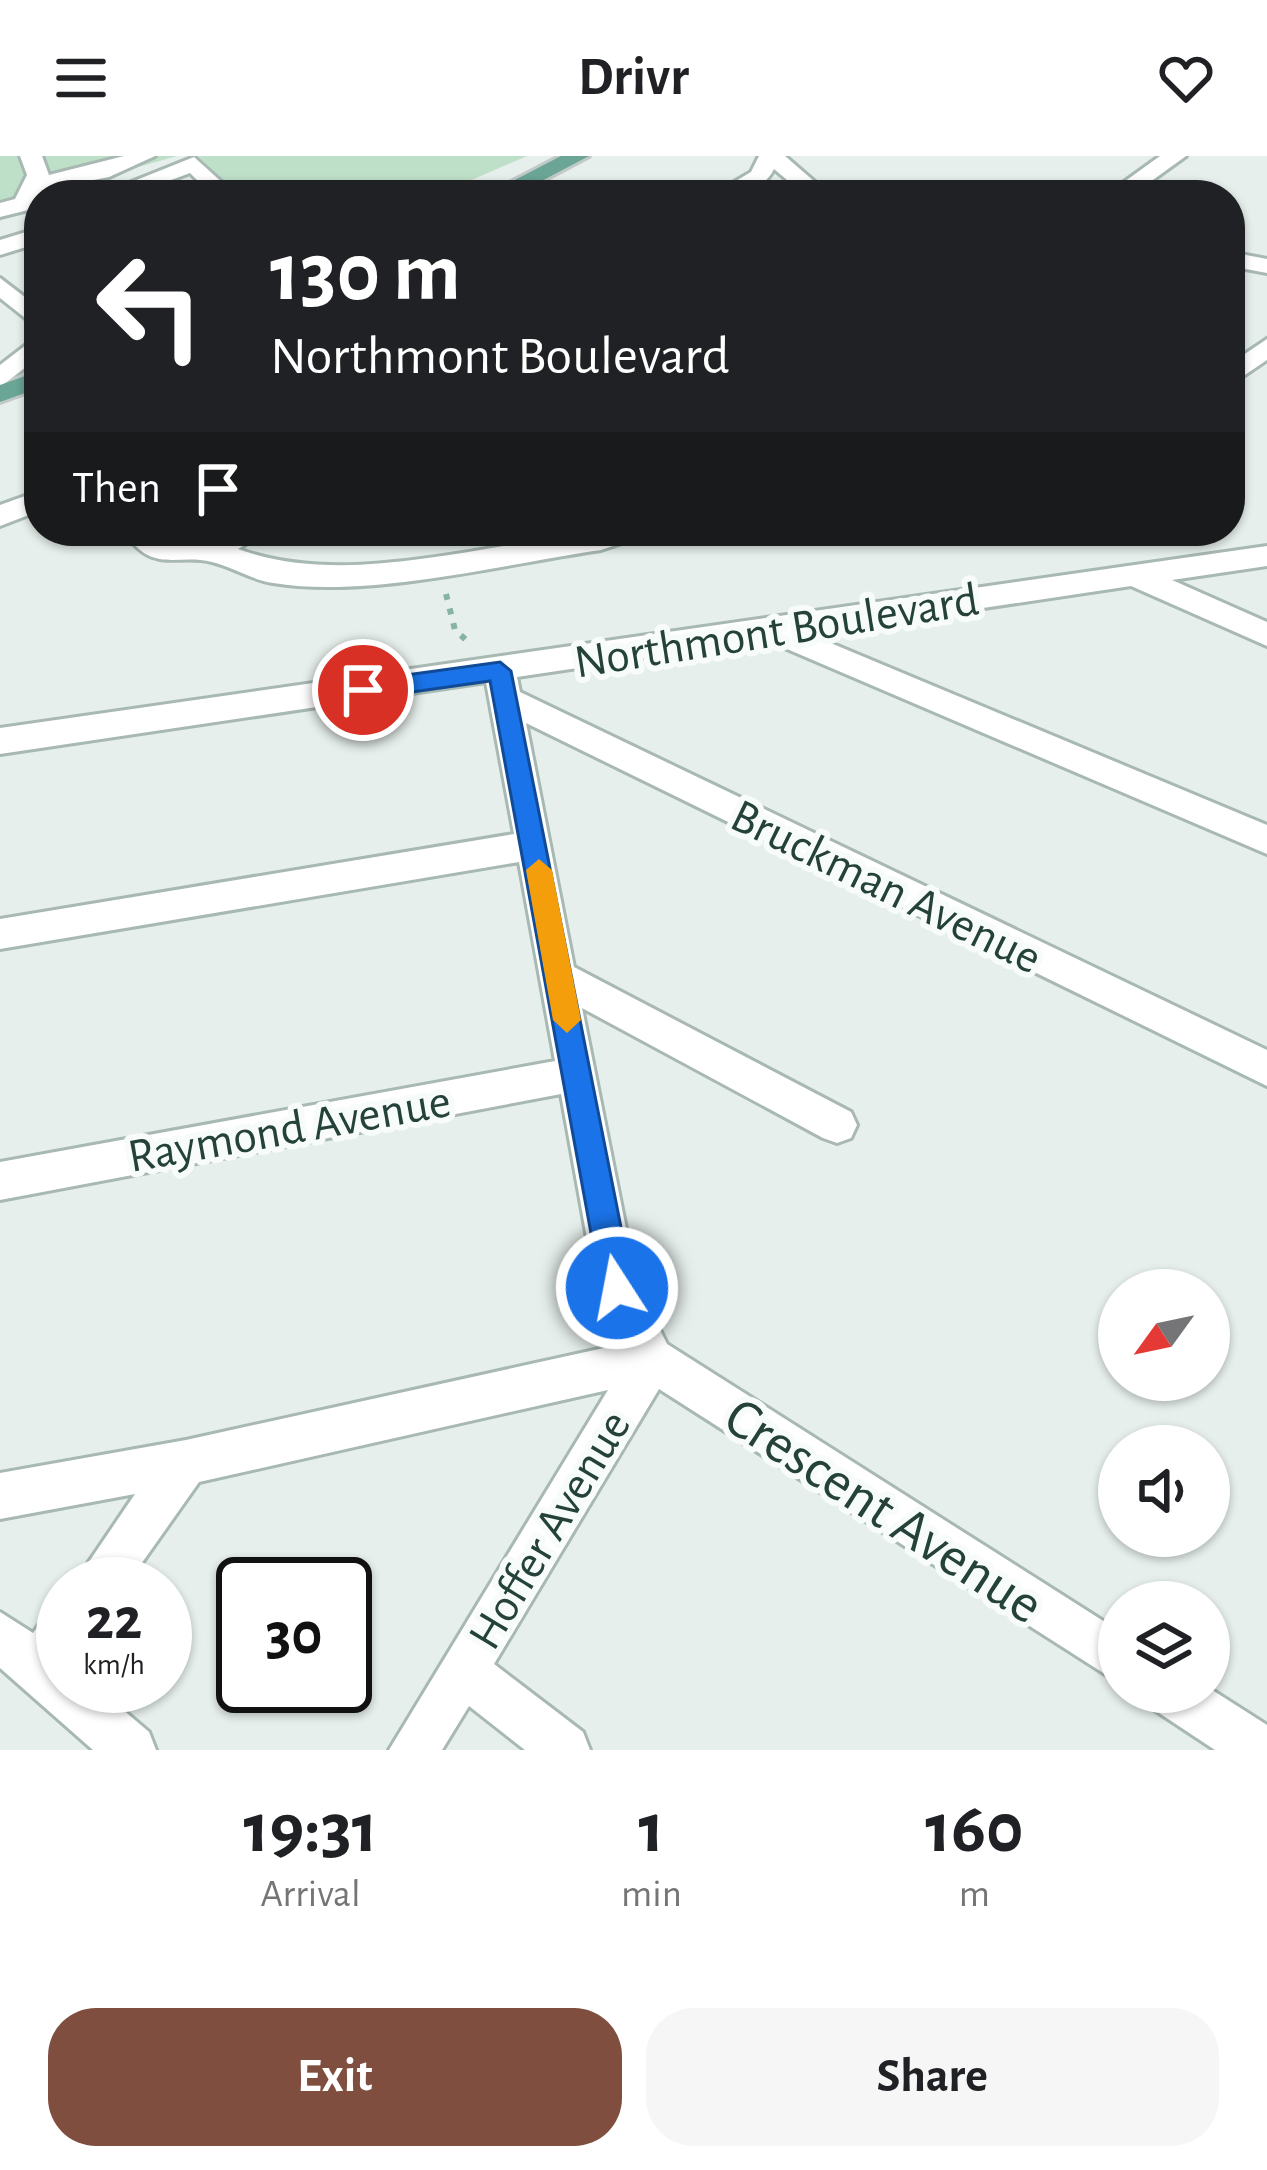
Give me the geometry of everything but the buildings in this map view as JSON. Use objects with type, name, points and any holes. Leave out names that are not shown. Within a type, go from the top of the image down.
[{"type":"main road","points":[[528,180],[578,156]]},
{"type":"street","points":[[78,180],[144,156]]},
{"type":"street","points":[[752,180],[760,176],[771,156],[801,180]]},
{"type":"street","points":[[1139,180],[1175,156]]},
{"type":"street","points":[[151,180],[194,164],[210,180]]},
{"type":"street","points":[[0,285],[24,308]]},
{"type":"street","points":[[0,379],[24,357]]},
{"type":"street","points":[[152,546],[173,556],[219,546]]},
{"type":"street","points":[[210,550],[272,573],[344,577],[559,546]]},
{"type":"street","name":"Northmont Boulevard","points":[[0,741],[503,686],[771,630],[1267,556]]},
{"type":"street","points":[[1132,575],[1267,635]]},
{"type":"street","points":[[771,630],[1267,840]]},
{"type":"street","name":"Hoffer Avenue","points":[[414,1750],[652,1359],[617,1288],[503,686]]},
{"type":"street","name":"Bruckman Avenue","points":[[503,686],[1267,1069]]},
{"type":"street","points":[[0,934],[534,845]]},
{"type":"street","points":[[560,977],[837,1125]]},
{"type":"street","name":"Raymond Avenue","points":[[0,1181],[577,1074]]},
{"type":"street","points":[[0,1496],[186,1462],[652,1359]]},
{"type":"street","name":"Crescent Avenue","points":[[652,1359],[1098,1646]]},
{"type":"street","points":[[117,1557],[186,1462]]},
{"type":"street","points":[[0,1636],[36,1646]]},
{"type":"street","points":[[463,1670],[565,1750]]},
{"type":"street","points":[[100,1713],[130,1750]]},
{"type":"street","points":[[1203,1713],[1260,1750]]},
{"type":"path","points":[[440,563],[454,630],[503,686]]},
{"type":"green space","points":[[0,156],[177,156],[92,180],[24,180],[24,205],[0,221]]},
{"type":"green space","points":[[198,156],[527,156],[472,180],[223,180]]},
{"type":"slow traffic","points":[[539,870],[567,1020]]},
{"type":"route","points":[[363,690],[500,671],[617,1288]]}]
